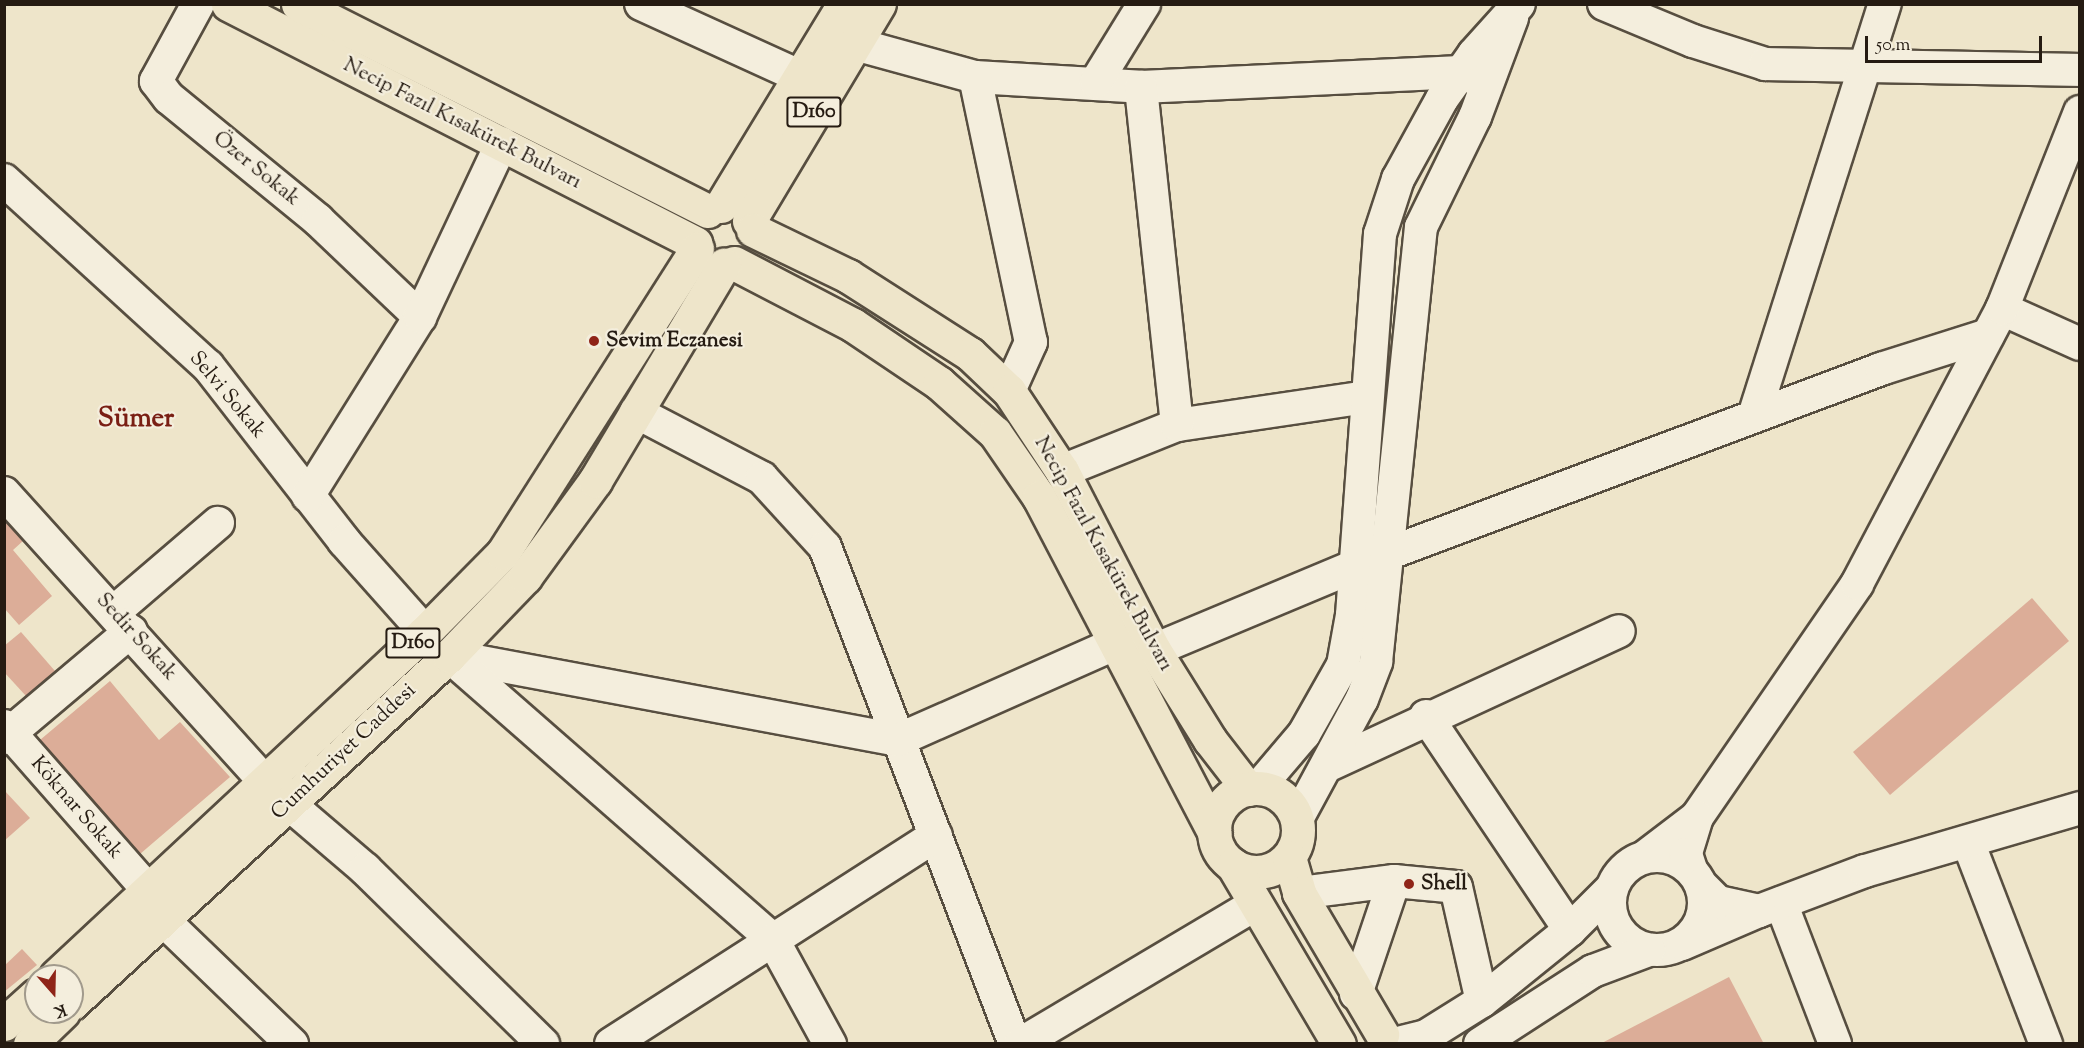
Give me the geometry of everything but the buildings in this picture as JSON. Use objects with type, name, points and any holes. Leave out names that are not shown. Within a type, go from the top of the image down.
[{"type":"main road","name":"Necip Fazıl Kısakürek Bulvarı","points":[[228,4],[853,325],[939,383],[995,433],[1039,497],[1112,645],[1215,833]]},
{"type":"main road","name":"Necip Fazıl Kısakürek Bulvarı","points":[[298,4],[733,217],[876,294],[970,354],[1009,392],[1062,471],[1154,650],[1210,740],[1253,789]]},
{"type":"main road","name":"D160","points":[[733,217],[799,76],[844,4]]},
{"type":"main road","name":"D160","points":[[733,217],[855,44],[879,4]]},
{"type":"main road","points":[[733,217],[749,250],[713,255],[696,225],[733,217]]},
{"type":"main road","name":"Cumhuriyet Caddesi","points":[[72,964],[155,904],[277,794],[449,656],[525,577],[595,481],[636,412],[713,255]]},
{"type":"main road","name":"Cumhuriyet Caddesi","points":[[277,794],[425,632],[503,553],[713,255]]},
{"type":"main road","points":[[1233,865],[1252,873],[1266,872],[1289,857],[1298,837],[1297,819],[1281,797],[1253,789],[1222,806],[1215,833],[1219,851],[1233,865],[1254,905],[1339,1044]]},
{"type":"main road","points":[[1289,857],[1299,893],[1356,994],[1396,1040]]},
{"type":"main road","name":"Cumhuriyet Caddesi","points":[[84,990],[155,904]]},
{"type":"main road","points":[[4,1024],[24,1006]]},
{"type":"main road","points":[[30,1044],[51,1024]]},
{"type":"main road","points":[[1350,1044],[1396,1040]]},
{"type":"street","name":"Özer Sokak","points":[[198,4],[156,81],[168,98],[318,220],[420,317]]},
{"type":"street","points":[[641,4],[799,76]]},
{"type":"street","points":[[1096,82],[1144,4]]},
{"type":"street","points":[[1604,4],[1693,41],[1766,64],[1868,69],[2079,70]]},
{"type":"street","points":[[1754,416],[1868,69],[1885,4]]},
{"type":"street","points":[[1253,789],[1304,734],[1343,664],[1355,566],[1380,234],[1398,179],[1475,79],[1517,8]]},
{"type":"street","points":[[855,44],[975,77],[1096,82],[1142,87],[1475,79]]},
{"type":"street","points":[[975,77],[1031,342],[1009,392]]},
{"type":"street","points":[[1297,819],[1329,765],[1376,662],[1390,555],[1421,227],[1475,79]]},
{"type":"street","points":[[1142,87],[1177,425]]},
{"type":"street","points":[[1681,944],[1699,924],[1704,912],[1696,877],[1686,854],[1697,817],[1857,584],[1995,322],[2079,112]]},
{"type":"street","points":[[308,496],[420,317],[502,143]]},
{"type":"street","name":"Selvi Sokak","points":[[4,180],[208,366],[308,496],[425,632]]},
{"type":"street","points":[[1154,650],[1355,566],[1390,555],[1995,322],[2079,344]]},
{"type":"street","points":[[1062,471],[1177,425],[1366,397]]},
{"type":"street","points":[[636,412],[762,478],[825,547],[1015,1044]]},
{"type":"street","name":"Sedir Sokak","points":[[4,493],[277,794],[364,869],[543,1044]]},
{"type":"street","points":[[7,732],[122,621],[218,523]]},
{"type":"street","points":[[1329,765],[1426,716],[1619,631]]},
{"type":"street","points":[[449,656],[898,740],[1112,645]]},
{"type":"street","points":[[449,656],[773,940],[830,1044]]},
{"type":"street","points":[[1426,716],[1570,930]]},
{"type":"street","name":"Köknar Sokak","points":[[7,732],[155,904],[292,1044]]},
{"type":"street","points":[[1480,1044],[1593,971],[1649,950],[1681,944],[1865,871],[2079,808]]},
{"type":"street","points":[[1396,1040],[1426,1036],[1482,1001],[1570,930],[1611,889],[1624,868],[1646,856],[1697,817]]},
{"type":"street","points":[[611,1044],[936,835]]},
{"type":"street","points":[[1968,842],[2046,1044]]},
{"type":"street","points":[[1646,856],[1670,857],[1696,877],[1718,902],[1770,907]]},
{"type":"street","points":[[1299,893],[1394,881],[1456,887],[1482,1001]]},
{"type":"street","points":[[1356,994],[1394,881]]},
{"type":"street","points":[[1611,889],[1610,913],[1621,935],[1649,950]]},
{"type":"street","points":[[1020,1044],[1254,905]]},
{"type":"street","points":[[1770,907],[1834,1044]]},
{"type":"place","name":"Sevim Eczanesi","points":[[594,341]]},
{"type":"place","name":"Shell","points":[[1409,884]]},
{"type":"district","name":"Sümer","points":[[136,420]]}]
